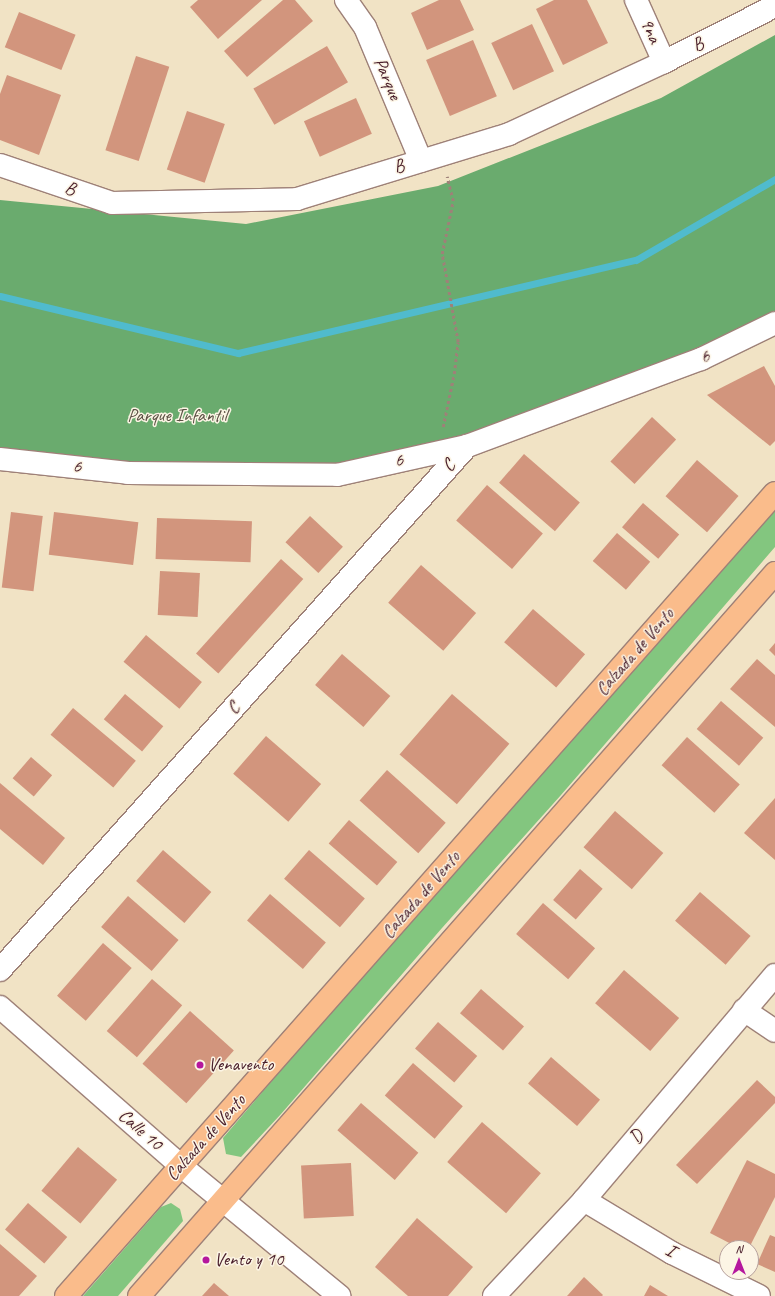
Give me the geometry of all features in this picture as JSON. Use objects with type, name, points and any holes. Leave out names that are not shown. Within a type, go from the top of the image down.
[{"type":"main road","name":"Calzada de Vento","points":[[66,1296],[775,493]]},
{"type":"main road","points":[[139,1296],[775,573]]},
{"type":"street","name":"Parque","points":[[346,0],[365,27],[431,158]]},
{"type":"street","name":"9na","points":[[636,0],[664,62]]},
{"type":"street","name":"B","points":[[0,165],[112,203],[297,199],[509,134],[664,62],[775,6]]},
{"type":"street","name":"6","points":[[0,459],[128,473],[337,475],[467,446],[701,359],[775,324]]},
{"type":"street","name":"C","points":[[0,970],[467,446]]},
{"type":"street","name":"D","points":[[494,1296],[584,1200],[775,975]]},
{"type":"street","name":"Calle 10","points":[[0,1007],[181,1166],[339,1296]]},
{"type":"street","points":[[744,1010],[775,1031]]},
{"type":"street","name":"I","points":[[584,1200],[672,1253],[759,1296]]},
{"type":"path","points":[[431,158],[453,201],[442,254],[458,342],[454,374],[437,453]]},
{"type":"green space","name":"Parque Infantil","points":[[775,35],[775,336],[685,374],[457,462],[236,482],[0,465],[0,200],[246,224],[438,186],[661,98]]},
{"type":"green space","points":[[775,507],[775,547],[561,795],[442,928],[281,1114],[241,1157],[226,1154],[223,1138],[323,1021],[628,676]]},
{"type":"green space","points":[[171,1203],[180,1209],[183,1221],[118,1296],[83,1296],[161,1207]]},
{"type":"building","points":[[198,0],[262,0],[218,39],[190,7]]},
{"type":"building","points":[[283,0],[295,0],[313,21],[247,77],[224,51]]},
{"type":"building","points":[[439,0],[460,0],[474,30],[427,50],[411,13]]},
{"type":"building","points":[[554,0],[587,0],[608,43],[563,65],[536,9]]},
{"type":"building","points":[[19,12],[76,35],[61,70],[5,47]]},
{"type":"building","points":[[532,24],[554,71],[513,90],[491,43]]},
{"type":"building","points":[[473,40],[497,96],[450,116],[426,60]]},
{"type":"building","points":[[327,46],[348,82],[274,125],[253,88]]},
{"type":"building","points":[[136,56],[169,67],[139,161],[105,150]]},
{"type":"building","points":[[7,75],[61,95],[39,155],[0,140],[0,94]]},
{"type":"building","points":[[356,98],[372,134],[320,157],[304,121]]},
{"type":"building","points":[[187,111],[225,124],[205,183],[167,170]]},
{"type":"building","points":[[764,366],[775,386],[775,441],[770,446],[707,395]]},
{"type":"building","points":[[652,417],[676,440],[635,484],[610,462]]},
{"type":"building","points":[[524,454],[580,503],[555,531],[499,483]]},
{"type":"building","points":[[697,460],[739,496],[707,532],[666,496]]},
{"type":"building","points":[[487,485],[543,534],[512,569],[456,520]]},
{"type":"building","points":[[643,503],[679,534],[658,559],[622,527]]},
{"type":"building","points":[[11,512],[43,516],[33,591],[2,587]]},
{"type":"building","points":[[54,512],[138,522],[133,565],[49,555]]},
{"type":"building","points":[[310,516],[343,547],[318,573],[285,542]]},
{"type":"building","points":[[157,518],[252,521],[251,562],[156,559]]},
{"type":"building","points":[[617,533],[650,562],[626,590],[593,561]]},
{"type":"building","points":[[281,559],[303,579],[218,673],[196,653]]},
{"type":"building","points":[[421,565],[476,613],[443,651],[388,603]]},
{"type":"building","points":[[160,571],[200,573],[198,617],[158,615]]},
{"type":"building","points":[[533,609],[585,654],[556,687],[504,642]]},
{"type":"building","points":[[146,635],[202,682],[179,709],[124,662]]},
{"type":"building","points":[[775,643],[775,656],[769,650]]},
{"type":"building","points":[[342,654],[390,696],[363,727],[315,685]]},
{"type":"building","points":[[757,659],[775,675],[775,727],[730,689]]},
{"type":"building","points":[[125,694],[163,726],[142,751],[104,719]]},
{"type":"building","points":[[452,694],[509,744],[457,804],[400,754]]},
{"type":"building","points":[[721,701],[763,738],[739,766],[697,729]]},
{"type":"building","points":[[73,708],[136,761],[113,788],[51,735]]},
{"type":"building","points":[[266,736],[321,784],[288,822],[233,774]]},
{"type":"building","points":[[687,737],[740,785],[714,813],[662,765]]},
{"type":"building","points":[[31,757],[52,775],[34,797],[13,778]]},
{"type":"building","points":[[387,770],[446,823],[418,853],[360,800]]},
{"type":"building","points":[[0,783],[65,838],[43,865],[0,829]]},
{"type":"building","points":[[775,798],[775,860],[744,833]]},
{"type":"building","points":[[615,811],[663,853],[632,889],[584,847]]},
{"type":"building","points":[[349,820],[397,862],[377,885],[329,843]]},
{"type":"building","points":[[163,850],[211,892],[184,923],[136,881]]},
{"type":"building","points":[[309,850],[365,899],[340,927],[284,879]]},
{"type":"building","points":[[580,869],[603,889],[576,920],[553,900]]},
{"type":"building","points":[[700,892],[751,936],[726,965],[675,921]]},
{"type":"building","points":[[270,894],[326,943],[303,969],[247,920]]},
{"type":"building","points":[[128,896],[179,940],[152,971],[101,927]]},
{"type":"building","points":[[543,903],[595,948],[568,979],[516,934]]},
{"type":"building","points":[[103,943],[132,968],[86,1021],[57,996]]},
{"type":"building","points":[[624,970],[679,1018],[650,1051],[595,1003]]},
{"type":"building","points":[[152,979],[182,1005],[137,1057],[107,1031]]},
{"type":"building","points":[[481,989],[524,1026],[503,1051],[460,1013]]},
{"type":"building","points":[[190,1011],[234,1050],[186,1103],[142,1064]]},
{"type":"building","points":[[438,1022],[477,1056],[454,1083],[415,1048]]},
{"type":"building","points":[[551,1057],[600,1100],[577,1126],[528,1083]]},
{"type":"building","points":[[413,1063],[463,1106],[435,1139],[385,1095]]},
{"type":"building","points":[[757,1080],[775,1097],[775,1103],[697,1184],[676,1165]]},
{"type":"building","points":[[361,1103],[418,1153],[395,1180],[337,1130]]},
{"type":"building","points":[[482,1122],[541,1173],[506,1213],[447,1162]]},
{"type":"building","points":[[78,1147],[117,1180],[80,1223],[41,1191]]},
{"type":"building","points":[[747,1160],[775,1174],[775,1197],[753,1240],[724,1240],[710,1233]]},
{"type":"building","points":[[351,1163],[354,1216],[304,1219],[301,1166]]},
{"type":"building","points":[[28,1203],[67,1237],[44,1264],[5,1229]]},
{"type":"building","points":[[417,1218],[473,1267],[448,1296],[408,1296],[375,1267]]},
{"type":"building","points":[[770,1235],[775,1237],[775,1272],[759,1265],[759,1260]]},
{"type":"building","points":[[0,1244],[37,1276],[19,1296],[0,1296]]},
{"type":"building","points":[[584,1277],[603,1295],[602,1296],[567,1296]]},
{"type":"building","points":[[214,1283],[229,1296],[202,1296]]},
{"type":"building","points":[[650,1285],[668,1296],[644,1296]]},
{"type":"waterway","points":[[0,296],[238,353],[636,260],[775,179]]},
{"type":"place","name":"Venavento","points":[[200,1065]]},
{"type":"place","name":"Vento y 10","points":[[206,1260]]}]
